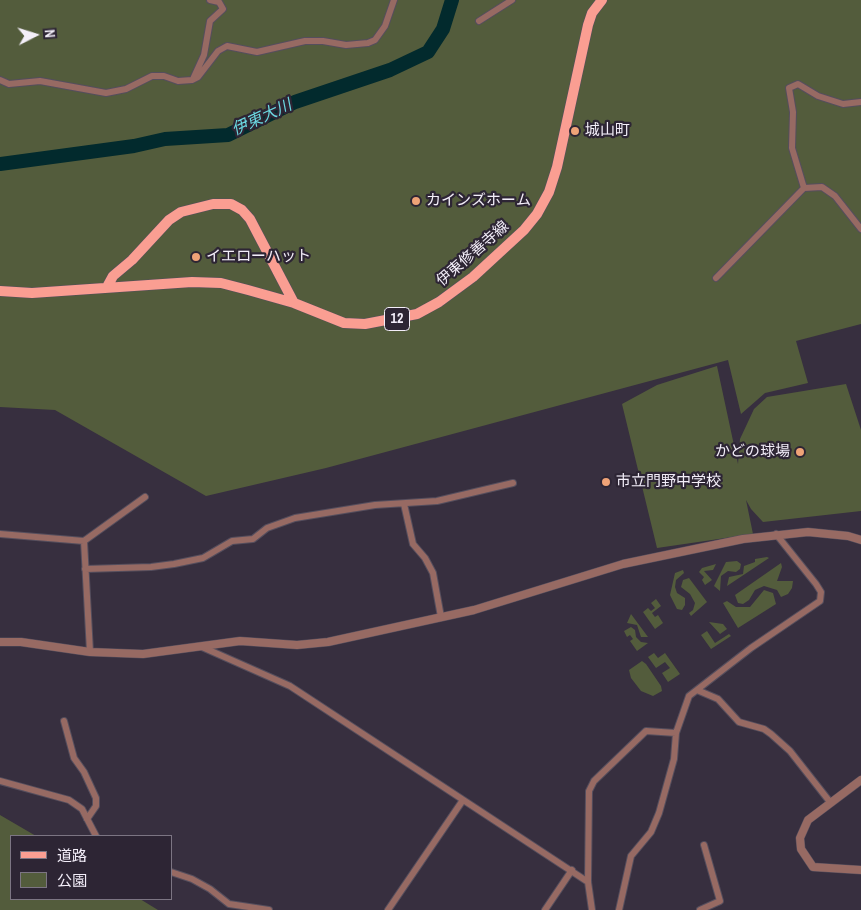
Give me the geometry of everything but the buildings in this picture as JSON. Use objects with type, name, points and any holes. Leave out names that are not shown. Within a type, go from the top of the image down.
[{"type":"main road","name":"伊東修善寺線","points":[[0,291],[32,293],[167,282],[221,283],[294,303],[344,323],[365,324],[417,314],[439,302],[473,277],[524,230],[537,214],[549,192],[557,167],[588,25],[592,13],[602,0]]},
{"type":"main road","points":[[107,288],[113,276],[132,260],[169,220],[181,212],[205,205],[231,204],[242,210],[250,219],[294,303]]},
{"type":"street","points":[[192,80],[204,55],[210,21],[223,9],[220,2],[210,0]]},
{"type":"street","points":[[0,80],[9,84],[40,81],[106,93],[126,89],[152,76],[164,76],[178,82],[192,80],[198,77],[218,51],[227,46],[257,52],[304,41],[323,41],[346,45],[368,43],[375,40],[385,26],[394,0]]},
{"type":"street","points":[[479,21],[512,0]]},
{"type":"street","points":[[804,188],[792,148],[793,112],[789,88],[798,84],[818,96],[843,104],[861,102]]},
{"type":"street","points":[[716,278],[804,188],[822,187],[835,196],[861,229]]},
{"type":"street","points":[[85,569],[151,567],[184,562],[203,558],[232,541],[253,539],[267,528],[295,518],[376,505],[437,500],[513,483]]},
{"type":"street","points":[[0,534],[84,541],[145,497]]},
{"type":"street","points":[[404,504],[413,544],[425,558],[433,573],[441,617]]},
{"type":"street","points":[[0,642],[21,642],[90,652],[143,654],[240,641],[297,645],[328,642],[474,610],[623,564],[776,534],[828,533],[861,540]]},
{"type":"street","points":[[619,910],[630,856],[651,832],[660,813],[674,759],[676,733],[689,696],[751,648],[820,601],[821,592],[816,584],[776,534]]},
{"type":"street","points":[[84,541],[90,652]]},
{"type":"street","points":[[202,647],[290,686],[588,882]]},
{"type":"street","points":[[697,690],[718,699],[739,722],[764,729],[770,734],[790,751],[830,802]]},
{"type":"street","points":[[64,721],[74,758],[84,772],[96,798],[96,806],[87,819]]},
{"type":"street","points":[[592,910],[588,882],[589,791],[594,782],[646,731],[676,733]]},
{"type":"street","points":[[861,780],[808,820],[800,838],[801,849],[812,866],[861,870]]},
{"type":"street","points":[[0,781],[69,800],[82,809],[95,835]]},
{"type":"street","points":[[388,910],[462,800]]},
{"type":"street","points":[[700,910],[720,901],[704,845]]},
{"type":"street","points":[[545,910],[572,870]]},
{"type":"street","points":[[172,872],[192,879],[210,889],[229,904],[269,910]]},
{"type":"green space","points":[[0,0],[861,0],[861,324],[796,341],[808,383],[765,393],[741,414],[728,360],[326,468],[206,496],[55,410],[0,407]]},
{"type":"green space","points":[[717,366],[738,464],[740,439],[754,409],[767,397],[846,384],[861,430],[861,511],[763,522],[751,509],[746,500],[753,534],[657,548],[622,404],[657,385]]},
{"type":"green space","points":[[769,558],[727,586],[729,577],[743,574],[744,566],[755,562],[755,559]]},
{"type":"green space","points":[[737,561],[741,564],[740,569],[736,572],[728,571],[721,576],[720,591],[714,586],[726,562]]},
{"type":"green space","points":[[781,563],[782,567],[777,581],[793,581],[792,588],[788,594],[781,597],[777,590],[764,586],[755,590],[749,600],[743,604],[738,603],[735,595]]},
{"type":"green space","points":[[716,564],[713,570],[704,571],[712,580],[705,585],[702,580],[704,577],[699,572],[702,568]]},
{"type":"green space","points":[[683,570],[684,573],[676,580],[675,587],[677,593],[685,598],[685,605],[682,610],[677,609],[670,595],[675,573]]},
{"type":"green space","points":[[689,578],[707,602],[691,616],[689,613],[693,610],[695,603],[690,594],[681,587],[683,580]]},
{"type":"green space","points":[[764,590],[773,593],[776,604],[738,628],[723,603],[727,601],[736,607],[750,607]]},
{"type":"green space","points":[[656,599],[661,606],[652,613],[655,617],[658,615],[663,623],[655,629],[643,612],[648,608],[651,611],[655,608],[651,603]]},
{"type":"green space","points":[[631,614],[648,637],[641,637],[637,625],[627,623]]},
{"type":"green space","points":[[709,622],[723,624],[727,629],[720,634]]},
{"type":"green space","points":[[631,627],[635,630],[636,637],[641,642],[648,643],[637,651],[630,641],[633,639],[630,635],[627,637],[624,631]]},
{"type":"green space","points":[[707,631],[715,643],[729,634],[731,636],[711,649],[701,635]]},
{"type":"green space","points":[[654,653],[658,658],[665,653],[680,674],[668,682],[662,673],[670,668],[665,662],[656,668],[648,657]]},
{"type":"green space","points":[[642,661],[661,686],[662,691],[653,696],[641,691],[631,678],[629,670]]},
{"type":"green space","points":[[0,815],[34,835],[10,835],[10,900],[142,900],[158,910],[0,910]]},
{"type":"waterway","name":"伊東大川","points":[[0,164],[134,146],[165,139],[228,135],[295,102],[390,70],[428,52],[443,29],[452,0]]},
{"type":"place","name":"城山町","points":[[575,131]]},
{"type":"place","name":"カインズホーム","points":[[416,201]]},
{"type":"place","name":"イエローハット","points":[[196,257]]},
{"type":"place","name":"かどの球場","points":[[800,452]]},
{"type":"place","name":"市立門野中学校","points":[[606,482]]}]
